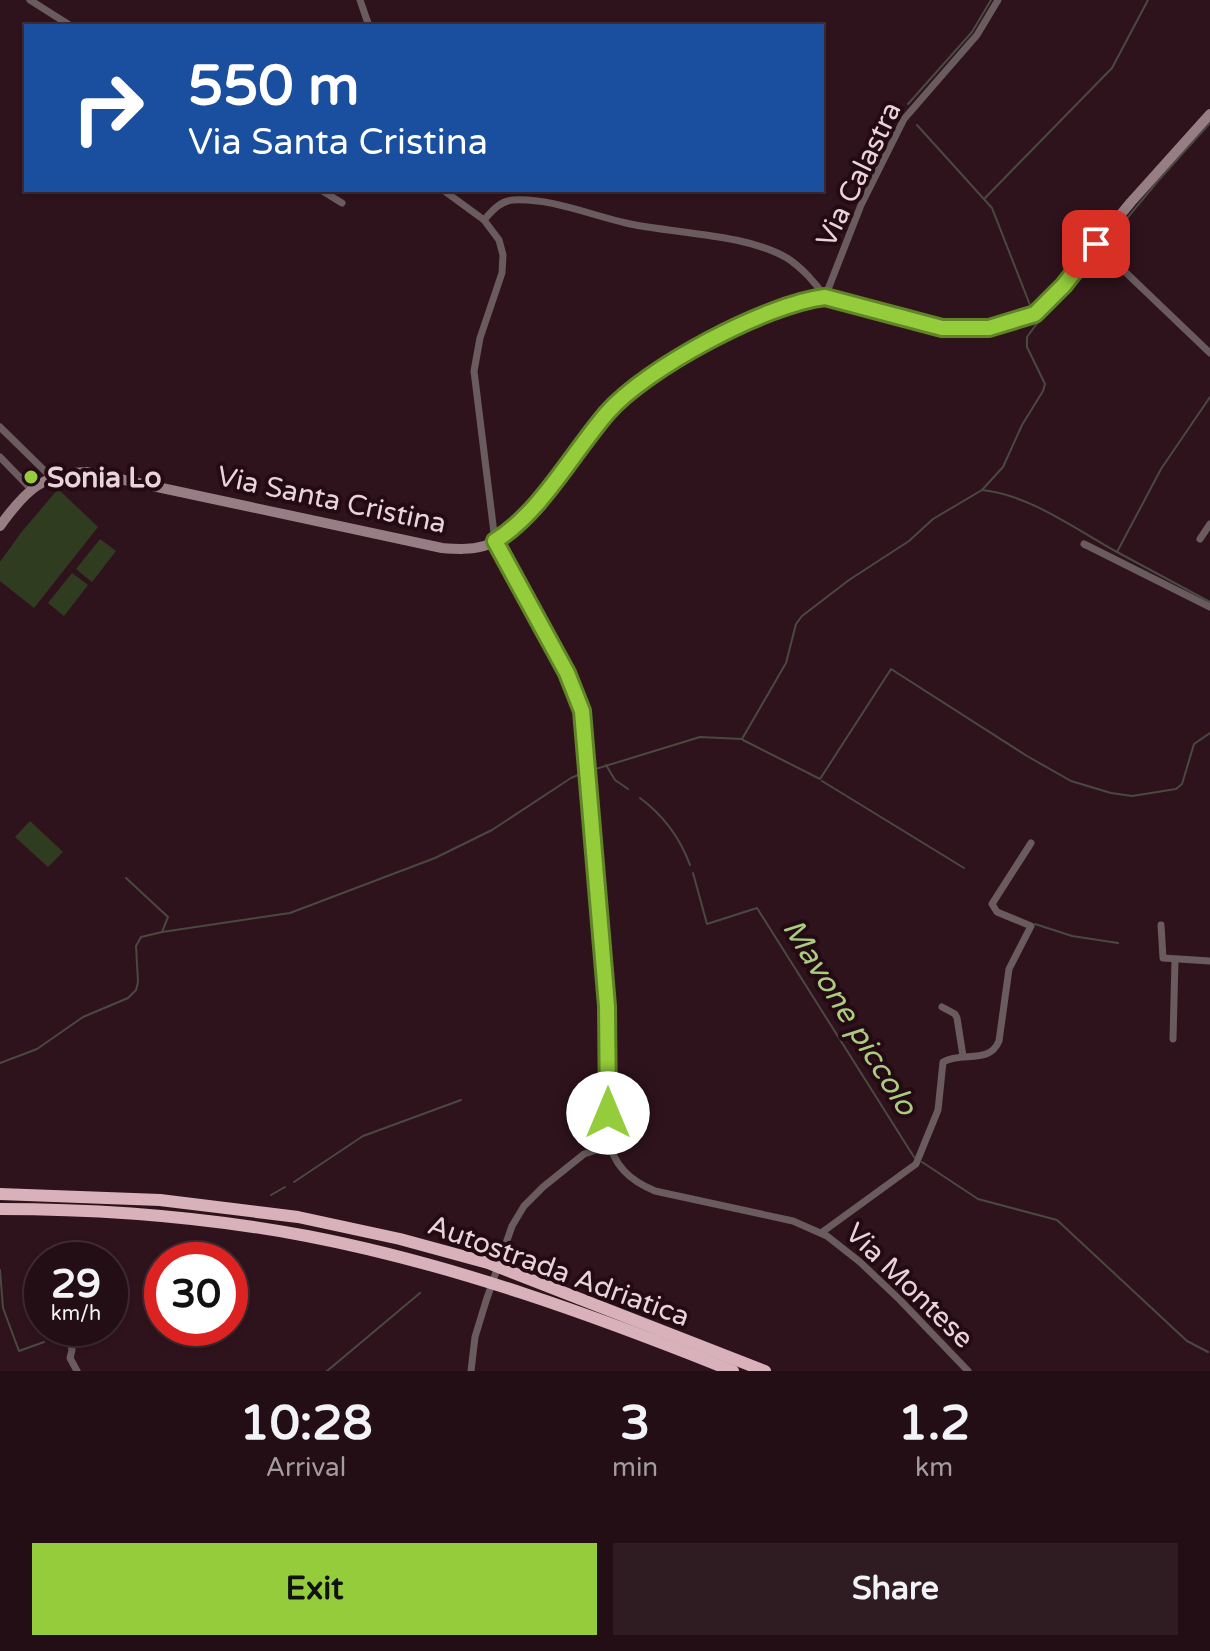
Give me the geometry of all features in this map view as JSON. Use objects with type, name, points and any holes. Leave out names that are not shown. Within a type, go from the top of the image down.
[{"type":"highway","name":"Autostrada Adriatica","points":[[0,1194],[160,1200],[298,1217],[400,1239],[488,1263],[765,1371]]},
{"type":"highway","name":"Autostrada Adriatica","points":[[0,1209],[187,1218],[307,1236],[412,1260],[530,1296],[636,1332],[733,1371]]},
{"type":"street","points":[[30,0],[68,24]]},
{"type":"street","points":[[360,0],[368,24]]},
{"type":"street","name":"Via Calastra","points":[[825,297],[861,205],[904,119],[977,35],[998,0]]},
{"type":"street","points":[[484,220],[510,200],[542,202],[627,223],[709,236],[761,248],[787,259],[809,277],[825,297],[942,328],[989,328],[1035,314],[1064,285],[1210,114]]},
{"type":"street","points":[[324,192],[342,203]]},
{"type":"street","points":[[446,192],[484,220],[499,240],[503,255],[502,273],[480,338],[474,371],[495,541],[577,692],[582,711],[607,1006],[609,1146],[584,1154],[524,1206],[512,1226],[486,1301],[475,1337],[471,1371]]},
{"type":"street","points":[[1096,244],[1210,353]]},
{"type":"street","name":"Via Santa Cristina","points":[[0,526],[31,489],[51,477],[77,472],[108,476],[442,548],[467,549],[495,541],[527,514],[608,411],[631,389],[742,325],[810,299],[825,297]]},
{"type":"street","points":[[0,427],[51,477]]},
{"type":"street","points":[[0,457],[31,489]]},
{"type":"street","points":[[1200,539],[1210,524]]},
{"type":"street","points":[[1084,544],[1210,607]]},
{"type":"street","name":"Via Montese","points":[[821,1233],[916,1164],[938,1110],[943,1062],[963,1056],[984,1056],[995,1050],[999,1041],[1009,969],[1031,926],[997,912],[992,904],[1031,843]]},
{"type":"street","points":[[1161,925],[1163,958],[1210,961]]},
{"type":"street","points":[[1173,1039],[1175,960]]},
{"type":"street","points":[[942,1007],[957,1018],[963,1056]]},
{"type":"street","name":"Via Montese","points":[[609,1146],[625,1174],[645,1187],[703,1203],[793,1221],[821,1233],[860,1262],[968,1371]]},
{"type":"street","points":[[71,1346],[70,1358],[77,1371]]},
{"type":"green space","points":[[58,489],[98,527],[34,608],[0,581],[0,562]]},
{"type":"green space","points":[[100,539],[116,551],[92,582],[76,569]]},
{"type":"green space","points":[[72,573],[88,585],[64,616],[48,603]]},
{"type":"green space","points":[[30,821],[63,852],[48,867],[15,837]]},
{"type":"waterway","points":[[908,104],[972,32],[991,0]]},
{"type":"waterway","points":[[985,198],[1112,68],[1148,0]]},
{"type":"waterway","name":"Mavone piccolo","points":[[1105,245],[1210,123]]},
{"type":"waterway","points":[[917,125],[992,208],[1030,305]]},
{"type":"waterway","name":"Mavone piccolo","points":[[589,771],[700,737],[742,739],[786,663],[796,624],[802,616],[849,580],[909,541],[933,519],[982,490],[1003,467],[1045,384],[1027,347],[1027,337],[1099,253]]},
{"type":"waterway","name":"Mavone piccolo","points":[[982,490],[1035,506],[1117,552],[1161,469],[1210,397]]},
{"type":"waterway","name":"Mavone piccolo","points":[[1117,552],[1210,602]]},
{"type":"waterway","name":"Mavone piccolo","points":[[743,740],[820,779],[891,669],[1071,781],[1111,793],[1132,796],[1176,789],[1182,784],[1194,744],[1210,733]]},
{"type":"waterway","name":"Mavone piccolo","points":[[606,765],[615,780],[628,789]]},
{"type":"waterway","name":"Mavone piccolo","points":[[0,1063],[37,1049],[83,1017],[128,998],[136,990],[138,982],[136,946],[141,937],[290,913],[435,858],[492,830],[583,773]]},
{"type":"waterway","name":"Mavone piccolo","points":[[822,781],[964,868]]},
{"type":"waterway","name":"Mavone piccolo","points":[[640,798],[670,828],[690,865]]},
{"type":"waterway","name":"Mavone piccolo","points":[[693,873],[707,924],[757,908],[914,1157]]},
{"type":"waterway","name":"Mavone piccolo","points":[[126,878],[168,917],[162,932]]},
{"type":"waterway","name":"Mavone piccolo","points":[[1035,924],[1072,936],[1118,943]]},
{"type":"waterway","name":"Mavone piccolo","points":[[294,1182],[363,1136],[461,1100]]},
{"type":"waterway","name":"Mavone piccolo","points":[[922,1162],[978,1199],[1057,1220],[1187,1341],[1208,1352]]},
{"type":"waterway","name":"Mavone piccolo","points":[[271,1195],[285,1187]]},
{"type":"waterway","name":"Mavone piccolo","points":[[0,1270],[3,1308],[19,1351],[33,1346]]},
{"type":"waterway","name":"Mavone piccolo","points":[[327,1371],[420,1293]]},
{"type":"place","name":"Sonia Lo","points":[[31,477]]},
{"type":"route","points":[[608,1113],[607,1006],[582,711],[577,692],[495,541],[527,514],[608,411],[631,389],[742,325],[810,299],[825,297],[942,328],[989,328],[1035,314],[1064,285],[1096,244]]}]
